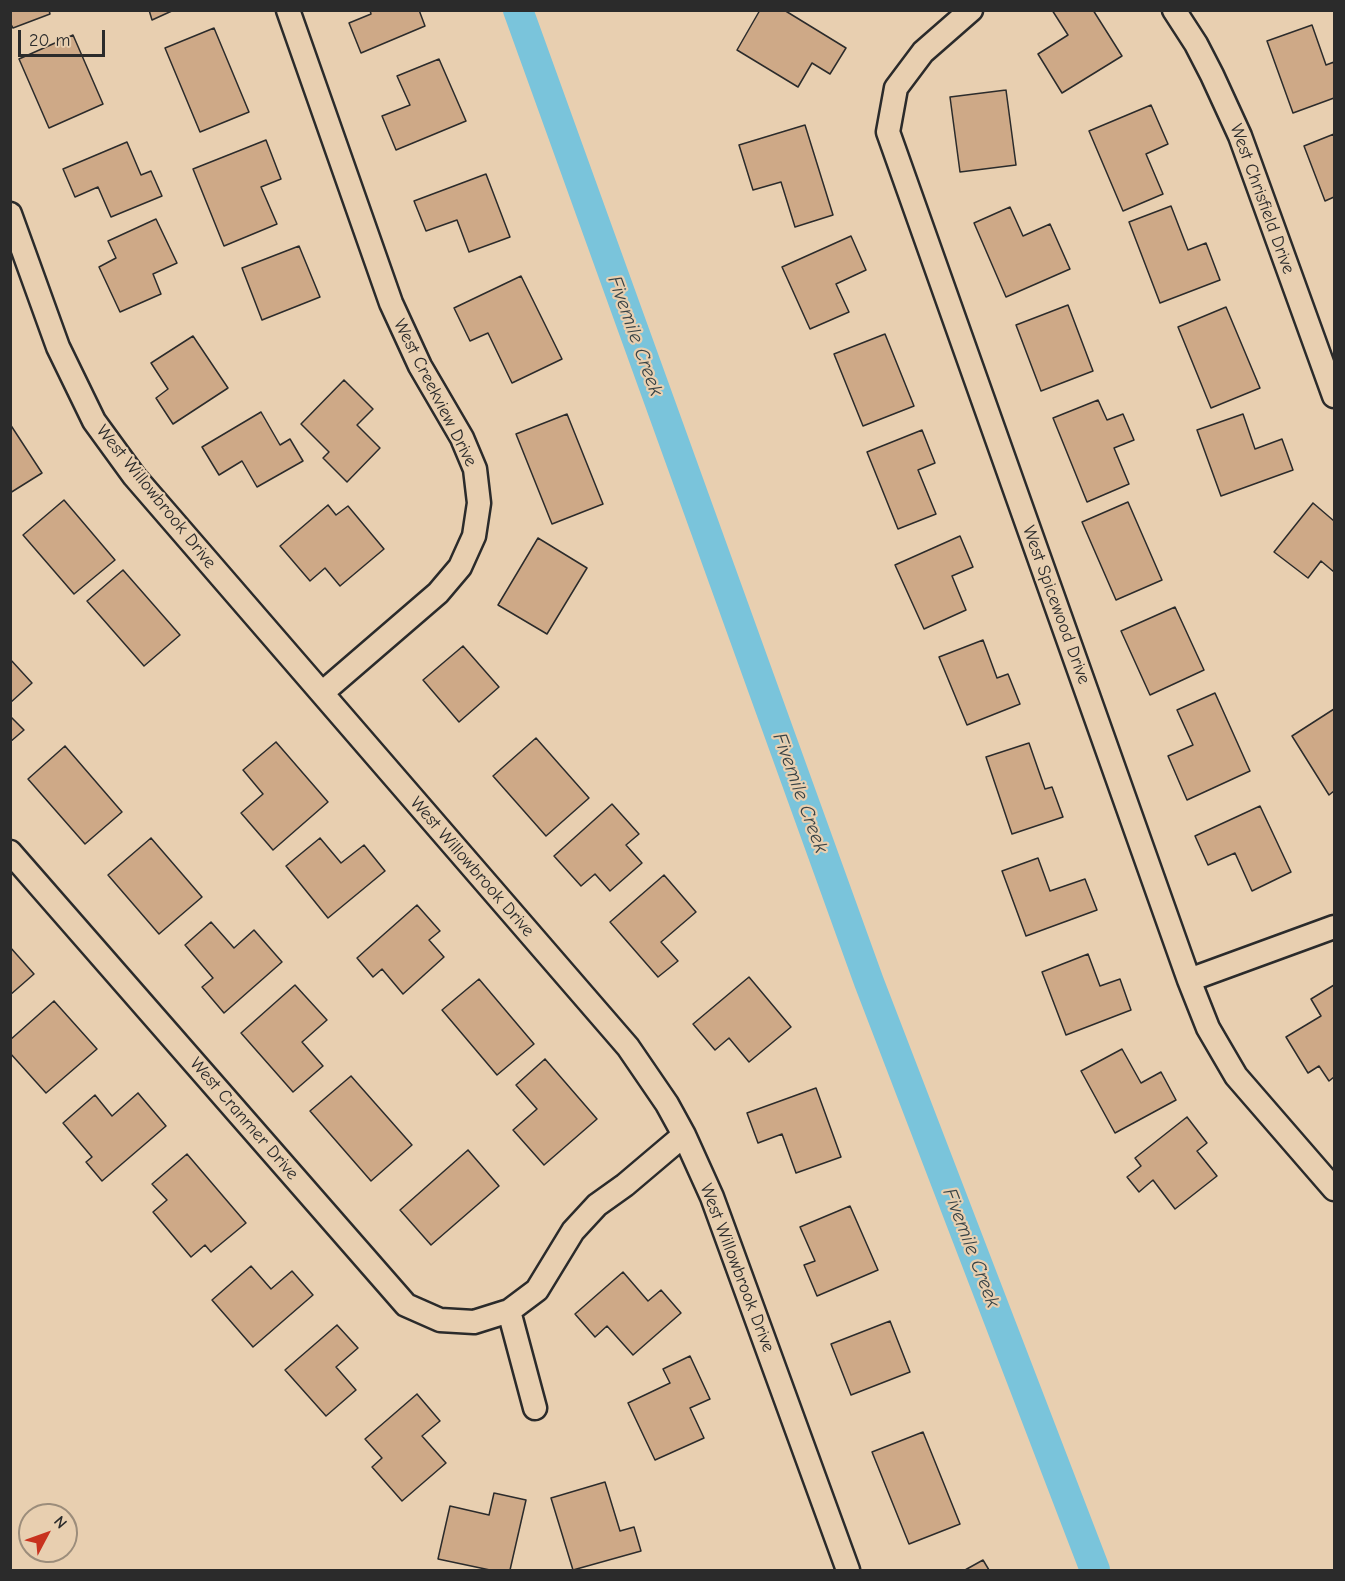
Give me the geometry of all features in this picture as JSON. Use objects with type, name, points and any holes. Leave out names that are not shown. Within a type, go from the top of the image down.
[{"type":"street","name":"West Creekview Drive","points":[[288,10],[391,303],[420,366],[462,438],[475,469],[479,503],[474,536],[459,567],[438,593],[322,693]]},
{"type":"street","name":"West Spicewood Drive","points":[[970,10],[923,52],[896,88],[888,132],[1208,1028],[1236,1076],[1335,1189]]},
{"type":"street","name":"West Chrisfield Drive","points":[[1174,10],[1196,44],[1240,136],[1335,396]]},
{"type":"street","name":"West Willowbrook Drive","points":[[12,222],[58,346],[94,421],[134,476],[628,1047],[667,1104],[684,1135],[712,1197],[848,1570]]},
{"type":"street","name":"West Cranmer Drive","points":[[10,852],[406,1305],[440,1320],[474,1322],[509,1311],[537,1290],[573,1231],[597,1205],[625,1185],[684,1135]]},
{"type":"street","points":[[1189,980],[1335,927]]},
{"type":"street","points":[[509,1311],[536,1408]]},
{"type":"building","points":[[10,10],[49,10],[50,14],[13,28],[10,23]]},
{"type":"building","points":[[149,10],[174,10],[152,20]]},
{"type":"building","points":[[370,10],[419,10],[425,26],[361,53],[349,23],[371,14]]},
{"type":"building","points":[[760,10],[784,10],[846,48],[830,74],[812,63],[798,87],[737,50]]},
{"type":"building","points":[[1052,10],[1093,10],[1122,56],[1062,93],[1038,54],[1068,35]]},
{"type":"building","points":[[1312,25],[1326,65],[1334,62],[1334,98],[1293,113],[1267,41]]},
{"type":"building","points":[[214,28],[249,112],[200,132],[165,48]]},
{"type":"building","points":[[73,35],[103,104],[49,128],[19,59]]},
{"type":"building","points":[[439,59],[466,121],[396,150],[382,116],[410,105],[397,76]]},
{"type":"building","points":[[1006,90],[1016,165],[960,172],[950,97]]},
{"type":"building","points":[[1151,105],[1168,144],[1146,154],[1163,194],[1123,211],[1089,131]]},
{"type":"building","points":[[805,125],[833,215],[795,227],[781,182],[753,190],[739,145]]},
{"type":"building","points":[[1334,134],[1334,197],[1325,201],[1304,146]]},
{"type":"building","points":[[266,140],[281,179],[261,187],[277,224],[224,246],[193,169]]},
{"type":"building","points":[[127,142],[141,175],[151,171],[162,196],[111,217],[98,187],[75,197],[63,169]]},
{"type":"building","points":[[486,174],[510,237],[469,252],[457,220],[426,231],[414,201]]},
{"type":"building","points":[[1171,206],[1188,250],[1206,243],[1220,280],[1160,303],[1129,222]]},
{"type":"building","points":[[1010,207],[1023,236],[1050,224],[1070,269],[1006,297],[974,223]]},
{"type":"building","points":[[156,219],[177,263],[153,274],[161,294],[120,312],[99,267],[116,258],[108,241]]},
{"type":"building","points":[[851,236],[866,270],[836,284],[849,312],[810,329],[782,267]]},
{"type":"building","points":[[299,246],[320,297],[262,320],[242,268]]},
{"type":"building","points":[[521,276],[562,359],[512,383],[488,333],[470,341],[454,308]]},
{"type":"building","points":[[1068,305],[1093,371],[1041,391],[1016,325]]},
{"type":"building","points":[[1226,307],[1260,388],[1211,408],[1178,327]]},
{"type":"building","points":[[885,334],[914,406],[863,426],[834,354]]},
{"type":"building","points":[[193,336],[228,388],[173,424],[156,398],[168,389],[151,363]]},
{"type":"building","points":[[344,380],[373,409],[357,425],[380,448],[347,482],[323,458],[329,452],[301,424]]},
{"type":"building","points":[[1098,400],[1107,420],[1123,414],[1134,440],[1114,448],[1129,484],[1087,502],[1053,418]]},
{"type":"building","points":[[261,412],[280,445],[290,439],[303,461],[257,487],[242,461],[219,475],[202,447]]},
{"type":"building","points":[[567,414],[603,504],[552,524],[516,434]]},
{"type":"building","points":[[1243,414],[1255,449],[1282,439],[1293,470],[1221,496],[1197,430]]},
{"type":"building","points":[[10,424],[42,473],[10,493]]},
{"type":"building","points":[[922,430],[935,463],[918,470],[936,514],[898,529],[867,452]]},
{"type":"building","points":[[64,500],[115,560],[74,594],[23,535]]},
{"type":"building","points":[[1128,502],[1162,580],[1116,600],[1082,522]]},
{"type":"building","points":[[1313,503],[1334,521],[1334,572],[1321,561],[1308,578],[1274,552]]},
{"type":"building","points":[[328,505],[336,515],[348,506],[384,549],[340,586],[325,568],[310,581],[280,546]]},
{"type":"building","points":[[960,536],[973,567],[952,576],[966,610],[924,629],[895,565]]},
{"type":"building","points":[[538,538],[587,568],[547,634],[498,605]]},
{"type":"building","points":[[123,570],[180,635],[144,666],[87,601]]},
{"type":"building","points":[[1175,607],[1204,670],[1150,695],[1121,631]]},
{"type":"building","points":[[983,640],[997,678],[1008,674],[1020,704],[967,725],[939,657]]},
{"type":"building","points":[[463,646],[499,687],[459,722],[423,680]]},
{"type":"building","points":[[10,659],[32,683],[10,703]]},
{"type":"building","points":[[1215,693],[1250,771],[1187,800],[1168,756],[1193,745],[1177,710]]},
{"type":"building","points":[[1334,709],[1334,791],[1329,795],[1292,736]]},
{"type":"building","points":[[10,716],[24,730],[10,742]]},
{"type":"building","points":[[536,738],[589,798],[546,836],[493,776]]},
{"type":"building","points":[[276,742],[328,802],[273,850],[241,813],[263,794],[243,770]]},
{"type":"building","points":[[1029,743],[1045,789],[1052,787],[1063,817],[1012,834],[986,757]]},
{"type":"building","points":[[65,746],[122,812],[85,844],[28,779]]},
{"type":"building","points":[[612,804],[639,834],[626,845],[642,863],[610,891],[595,874],[581,886],[554,856]]},
{"type":"building","points":[[1260,806],[1291,872],[1252,891],[1235,853],[1208,865],[1195,836]]},
{"type":"building","points":[[151,838],[202,897],[159,934],[108,875]]},
{"type":"building","points":[[320,838],[341,863],[364,845],[385,871],[328,918],[286,866]]},
{"type":"building","points":[[1038,858],[1050,891],[1085,879],[1097,910],[1026,936],[1002,871]]},
{"type":"building","points":[[664,875],[696,912],[661,942],[678,961],[658,977],[610,922]]},
{"type":"building","points":[[417,905],[440,931],[429,940],[444,957],[403,994],[382,969],[373,977],[357,958]]},
{"type":"building","points":[[211,922],[234,948],[254,930],[282,962],[224,1013],[202,987],[213,978],[185,945]]},
{"type":"building","points":[[10,947],[34,974],[10,995]]},
{"type":"building","points":[[1088,954],[1100,986],[1120,979],[1131,1010],[1066,1035],[1042,972]]},
{"type":"building","points":[[749,977],[791,1027],[749,1062],[729,1038],[715,1050],[693,1024]]},
{"type":"building","points":[[479,979],[534,1044],[497,1075],[442,1010]]},
{"type":"building","points":[[295,985],[327,1020],[302,1042],[323,1066],[293,1092],[241,1033]]},
{"type":"building","points":[[1334,985],[1334,1077],[1329,1081],[1319,1066],[1308,1073],[1286,1037],[1321,1016],[1311,999]]},
{"type":"building","points":[[54,1001],[97,1049],[46,1093],[10,1053],[10,1040]]},
{"type":"building","points":[[1122,1049],[1141,1083],[1161,1072],[1176,1100],[1115,1133],[1081,1071]]},
{"type":"building","points":[[545,1059],[597,1119],[544,1165],[513,1130],[537,1109],[516,1085]]},
{"type":"building","points":[[351,1076],[412,1145],[371,1181],[310,1111]]},
{"type":"building","points":[[816,1088],[841,1157],[796,1173],[782,1134],[758,1143],[747,1113]]},
{"type":"building","points":[[138,1093],[166,1126],[102,1181],[86,1162],[92,1157],[63,1123],[95,1095],[112,1116]]},
{"type":"building","points":[[1187,1117],[1207,1143],[1197,1151],[1217,1176],[1175,1209],[1153,1180],[1139,1192],[1127,1177],[1141,1166],[1135,1158]]},
{"type":"building","points":[[468,1150],[499,1186],[431,1245],[400,1210]]},
{"type":"building","points":[[187,1154],[246,1223],[211,1252],[205,1245],[191,1257],[153,1212],[167,1200],[152,1184]]},
{"type":"building","points":[[850,1206],[878,1270],[817,1296],[804,1265],[815,1261],[800,1227]]},
{"type":"building","points":[[251,1266],[271,1289],[292,1271],[313,1295],[253,1347],[212,1300]]},
{"type":"building","points":[[623,1272],[648,1301],[661,1290],[681,1313],[633,1355],[607,1326],[595,1337],[575,1314]]},
{"type":"building","points":[[890,1321],[910,1372],[851,1395],[831,1344]]},
{"type":"building","points":[[337,1325],[358,1348],[336,1367],[356,1390],[326,1416],[285,1370]]},
{"type":"building","points":[[690,1356],[710,1399],[690,1408],[704,1438],[655,1460],[628,1403],[670,1383],[663,1369]]},
{"type":"building","points":[[417,1394],[440,1421],[422,1436],[446,1463],[402,1501],[372,1467],[382,1458],[365,1439]]},
{"type":"building","points":[[923,1432],[960,1524],[909,1544],[872,1452]]},
{"type":"building","points":[[605,1482],[620,1531],[634,1527],[641,1551],[573,1570],[551,1498]]},
{"type":"building","points":[[494,1493],[526,1500],[510,1570],[490,1570],[438,1559],[450,1506],[489,1515]]},
{"type":"building","points":[[983,1560],[989,1570],[965,1570]]},
{"type":"waterway","name":"Fivemile Creek","points":[[518,10],[869,982],[1095,1570]]}]
